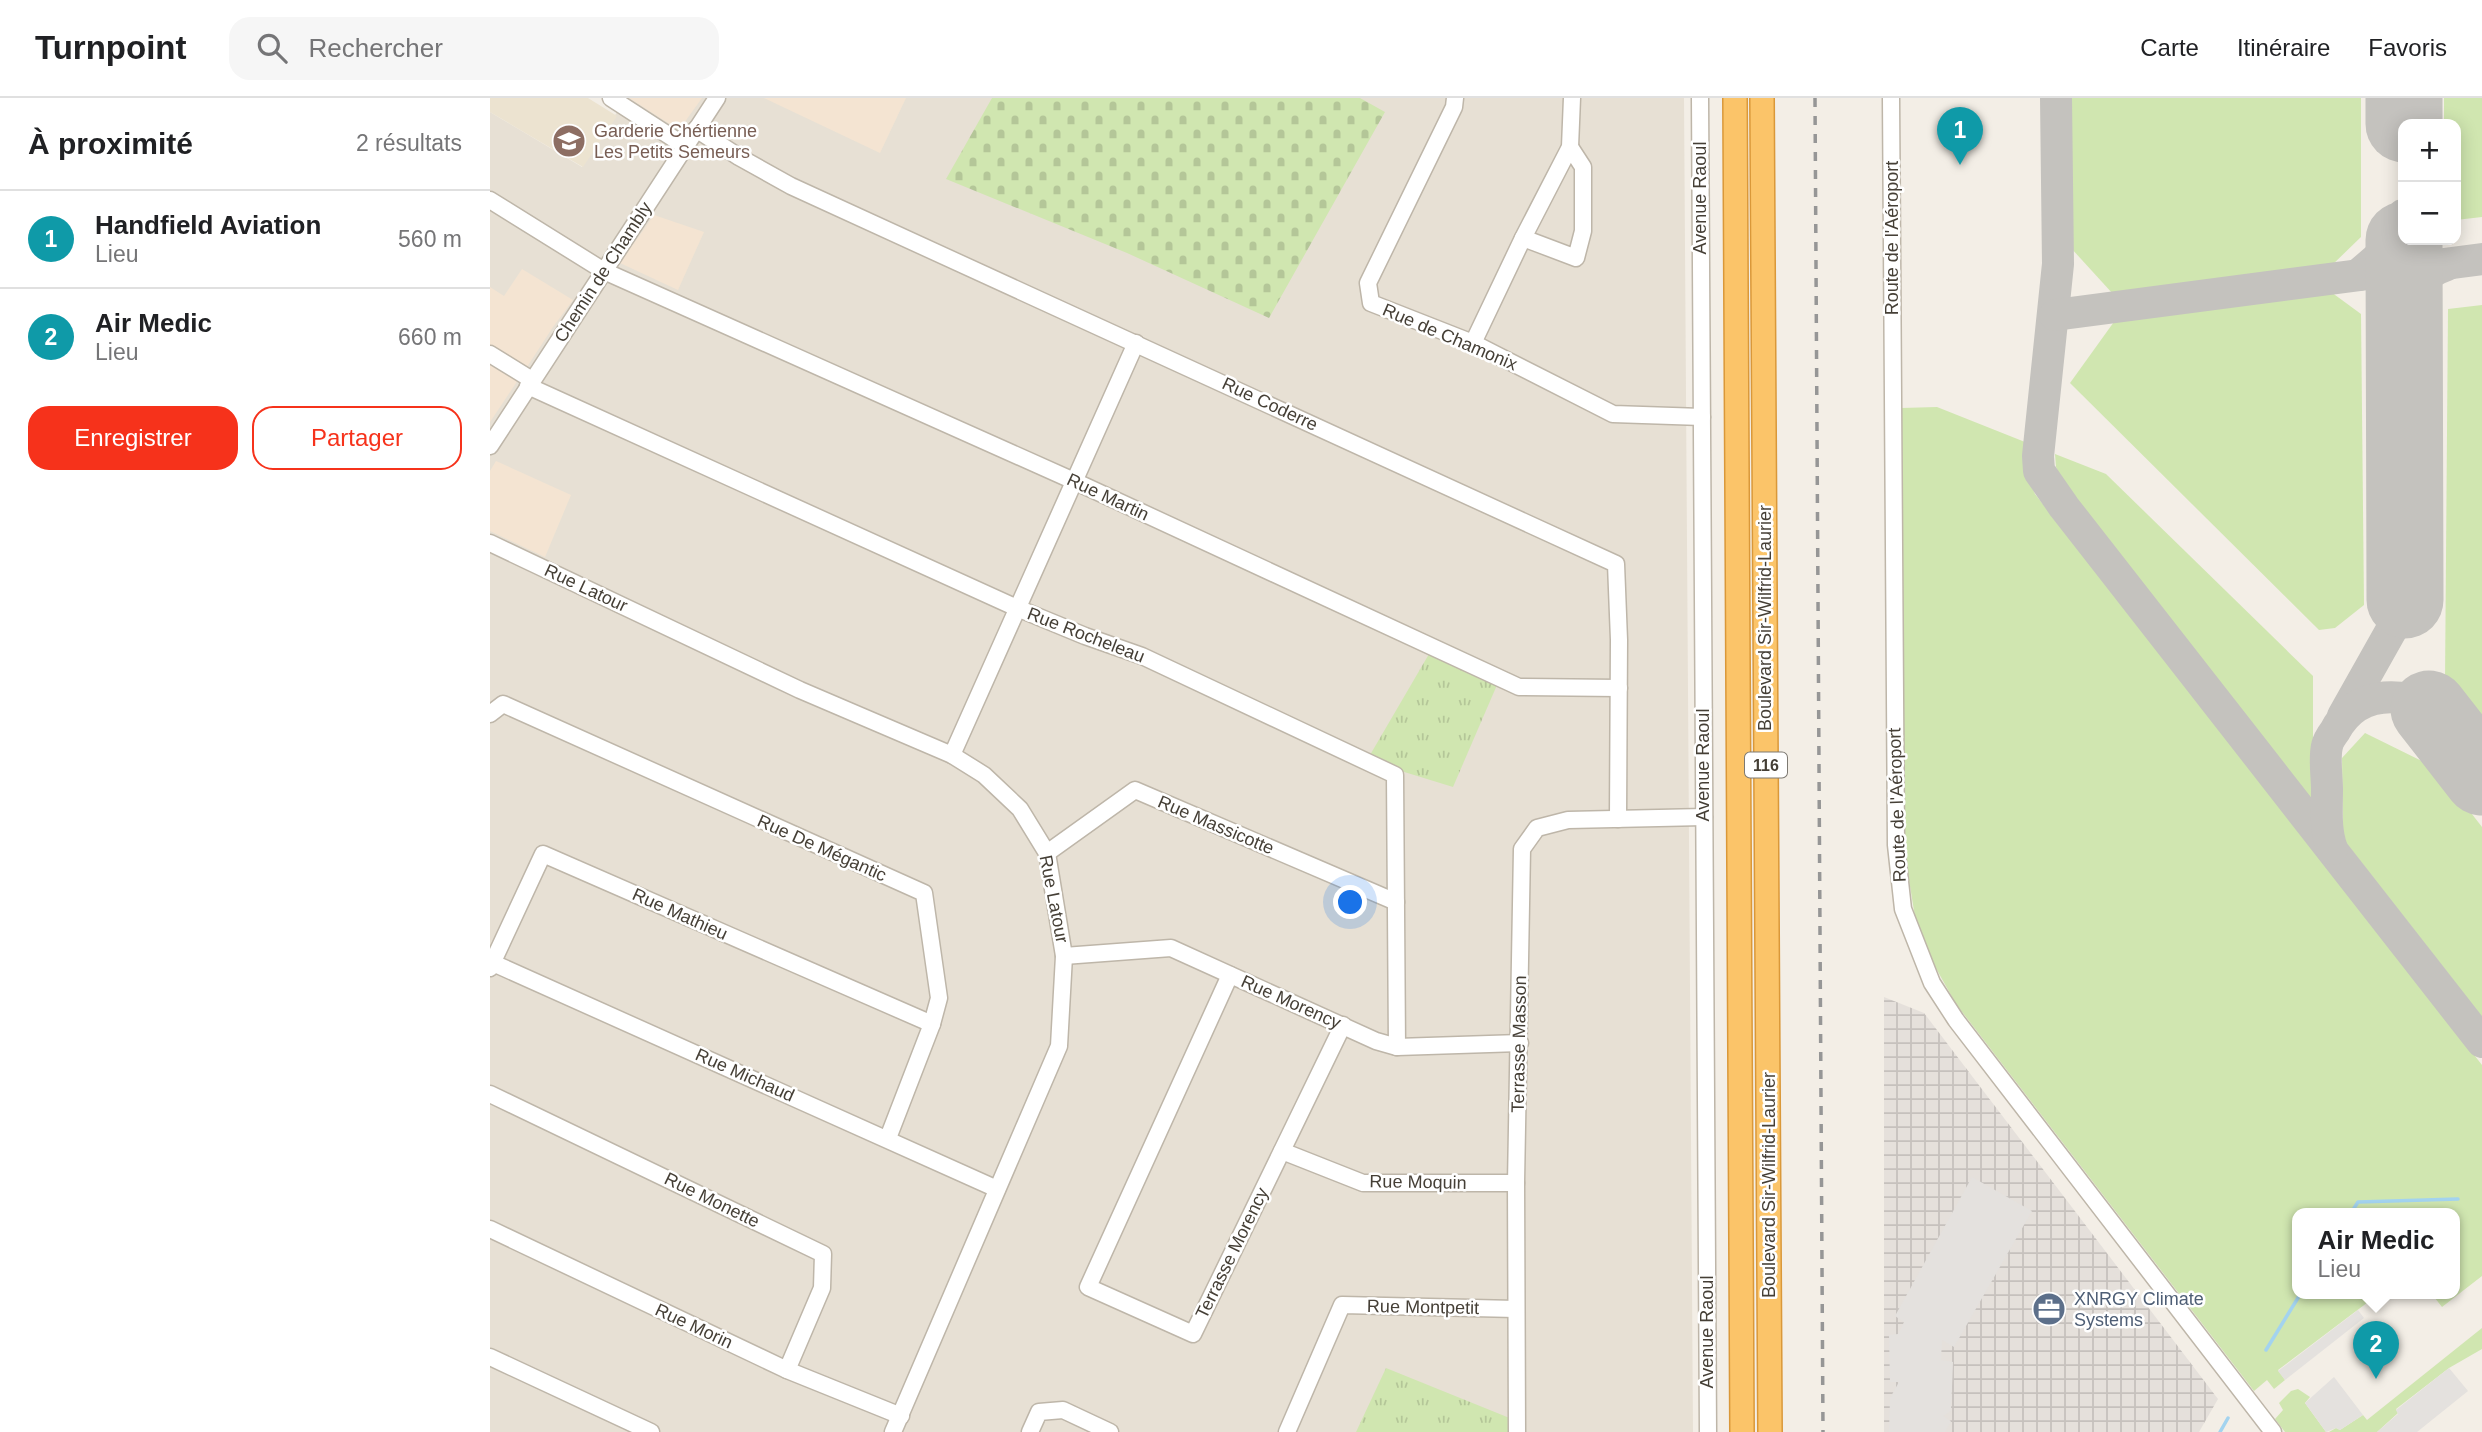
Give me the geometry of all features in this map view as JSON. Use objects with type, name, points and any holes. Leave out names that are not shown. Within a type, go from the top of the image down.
[{"type":"highway","name":"Boulevard Sir-Wilfrid-Laurier","points":[[1735,98],[1742,1432]]},
{"type":"highway","name":"Boulevard Sir-Wilfrid-Laurier","points":[[1762,98],[1770,1432]]},
{"type":"street","points":[[611,98],[685,146]]},
{"type":"street","name":"Chemin de Chambly","points":[[490,446],[717,98]]},
{"type":"street","name":"Rue de Chamonix","points":[[1455,98],[1454,107],[1367,282],[1371,303],[1474,343],[1613,414],[1702,417]]},
{"type":"street","points":[[1474,343],[1570,146],[1573,98]]},
{"type":"street","name":"Avenue Raoul","points":[[1700,98],[1708,1432]]},
{"type":"street","name":"Route de l'Aéroport","points":[[1891,98],[1896,845],[1903,909],[1932,983],[1956,1020],[2273,1432]]},
{"type":"street","name":"Rue Coderre","points":[[696,129],[739,158],[792,186],[1616,564],[1618,819]]},
{"type":"street","points":[[1523,238],[1576,258],[1583,231],[1583,167],[1570,146]]},
{"type":"street","name":"Rue Martin","points":[[490,200],[604,271],[1074,481],[1519,687],[1619,688]]},
{"type":"street","points":[[952,755],[1136,343]]},
{"type":"street","name":"Rue Rocheleau","points":[[490,354],[530,383],[1017,608],[1142,656],[1395,775],[1397,1047]]},
{"type":"street","name":"Rue Latour","points":[[490,543],[800,690],[952,755],[984,775],[1020,809],[1047,853],[1064,956],[1059,1046],[893,1432]]},
{"type":"street","name":"Rue De Mégantic","points":[[490,714],[503,704],[924,893],[939,998],[932,1024],[888,1138]]},
{"type":"street","name":"Rue Massicotte","points":[[1047,853],[1135,790],[1396,902]]},
{"type":"street","name":"Terrasse Masson","points":[[1517,1432],[1517,1182],[1522,849],[1537,828],[1567,820],[1704,817]]},
{"type":"street","name":"Rue Mathieu","points":[[491,966],[543,854],[932,1024]]},
{"type":"street","name":"Rue Morency","points":[[1064,956],[1171,948],[1376,1041],[1397,1047],[1520,1043]]},
{"type":"street","name":"Rue Michaud","points":[[491,966],[888,1138],[997,1189]]},
{"type":"street","name":"Terrasse Morency","points":[[1230,975],[1088,1287],[1193,1334],[1343,1025]]},
{"type":"street","name":"Rue Monette","points":[[490,1094],[823,1254],[822,1288],[787,1370]]},
{"type":"street","name":"Rue Moquin","points":[[1282,1152],[1363,1183],[1517,1182]]},
{"type":"street","name":"Rue Morin","points":[[490,1228],[787,1370],[901,1416]]},
{"type":"street","name":"Rue Montpetit","points":[[1287,1432],[1342,1305],[1516,1308]]},
{"type":"street","points":[[490,1357],[652,1432]]},
{"type":"street","points":[[1030,1432],[1040,1412],[1063,1410],[1110,1432]]},
{"type":"shaded area","name":"Garderie Chértienne Les Petits Semeurs","points":[[490,98],[588,98],[617,116],[583,167],[490,112]]},
{"type":"shaded area","points":[[626,98],[1684,98],[1693,1432],[490,1432],[490,112],[582,167]]},
{"type":"shaded area","points":[[629,98],[702,98],[679,130]]},
{"type":"shaded area","points":[[764,98],[906,98],[880,153]]},
{"type":"shaded area","points":[[654,215],[704,232],[678,290],[620,263]]},
{"type":"shaded area","points":[[522,269],[573,300],[525,370],[490,347],[490,287],[504,296]]},
{"type":"shaded area","points":[[490,361],[518,380],[490,422]]},
{"type":"shaded area","points":[[496,461],[571,495],[545,557],[490,531],[490,471]]},
{"type":"shaded area","points":[[1884,997],[1924,1013],[2218,1399],[2199,1432],[1884,1432]]},
{"type":"shaded area","points":[[1972,1177],[2032,1211],[1954,1347],[1942,1340],[1941,1360],[1953,1362],[1951,1411],[1943,1416],[1951,1421],[1945,1432],[1889,1432],[1890,1398],[1899,1382],[1890,1382],[1889,1335],[1898,1334],[1904,1322],[1895,1316]]},
{"type":"shaded area","points":[[2358,1310],[2364,1318],[2285,1380],[2278,1371]]},
{"type":"shaded area","points":[[2449,1368],[2468,1391],[2417,1432],[2377,1432],[2398,1414],[2396,1410]]},
{"type":"shaded area","points":[[2334,1377],[2363,1415],[2340,1430],[2336,1428],[2326,1432],[2305,1403]]},
{"type":"green space","points":[[992,98],[1360,98],[1385,112],[1269,318],[1127,253],[946,179]]},
{"type":"green space","points":[[2071,98],[2361,98],[2361,237],[2329,268],[2113,294],[2071,248]]},
{"type":"green space","points":[[2444,98],[2482,98],[2482,217],[2461,219],[2461,119],[2444,119]]},
{"type":"green space","points":[[2331,292],[2361,314],[2364,605],[2335,628],[2319,630],[2070,383],[2116,319]]},
{"type":"green space","points":[[2482,305],[2482,730],[2445,683],[2448,309]]},
{"type":"green space","points":[[1937,407],[2025,442],[2025,471],[2035,494],[2482,1065],[2482,1276],[2460,1293],[2460,1208],[2292,1208],[2292,1299],[2372,1299],[2278,1370],[2285,1380],[2274,1389],[2267,1380],[2254,1391],[1956,1004],[1928,954],[1915,917],[1905,855],[1901,408]]},
{"type":"green space","points":[[2055,454],[2106,474],[2313,676],[2313,804],[2067,492],[2056,467]]},
{"type":"green space","points":[[1429,654],[1497,685],[1453,787],[1401,771],[1370,755]]},
{"type":"green space","points":[[2365,733],[2436,768],[2482,827],[2482,1017],[2343,839],[2342,758]]},
{"type":"green space","points":[[2436,1299],[2452,1299],[2442,1307]]},
{"type":"green space","points":[[2482,1328],[2482,1349],[2449,1368],[2396,1409],[2398,1413],[2377,1432],[2329,1432],[2336,1428],[2340,1430],[2363,1415],[2367,1420]]},
{"type":"green space","points":[[1386,1368],[1517,1421],[1517,1432],[1356,1432]]},
{"type":"green space","points":[[2298,1389],[2310,1397],[2305,1403],[2326,1432],[2285,1432],[2275,1419],[2283,1410],[2279,1403],[2291,1391]]},
{"type":"waterway","points":[[2354,1208],[2358,1202],[2458,1199]]},
{"type":"waterway","points":[[2266,1350],[2297,1299]]},
{"type":"waterway","points":[[2220,1432],[2228,1418]]},
{"type":"taxiway","points":[[2056,98],[2058,264],[2038,456],[2039,471],[2064,507],[2482,1042]]},
{"type":"taxiway","points":[[2358,275],[2379,257],[2398,224]]},
{"type":"taxiway","points":[[2055,315],[2482,259]]},
{"type":"taxiway","points":[[2405,316],[2418,284],[2430,273],[2447,265]]},
{"type":"taxiway","points":[[2343,716],[2401,613],[2405,600]]},
{"type":"taxiway","points":[[2332,849],[2327,820],[2326,756],[2329,740],[2341,721],[2366,702],[2386,697],[2409,699]]},
{"type":"runway","points":[[2404,98],[2404,119]]},
{"type":"runway","points":[[2404,245],[2405,600]]},
{"type":"runway","points":[[2429,709],[2482,777]]},
{"type":"railway","points":[[1815,98],[1823,1432]]},
{"type":"place","name":"Garderie Chértienne Les Petits Semeurs","points":[[569,141]]},
{"type":"place","name":"Handfield Aviation","points":[[1960,165]]},
{"type":"place","name":"XNRGY Climate Systems","points":[[2049,1309]]},
{"type":"place","name":"Air Medic","points":[[2376,1379]]}]
